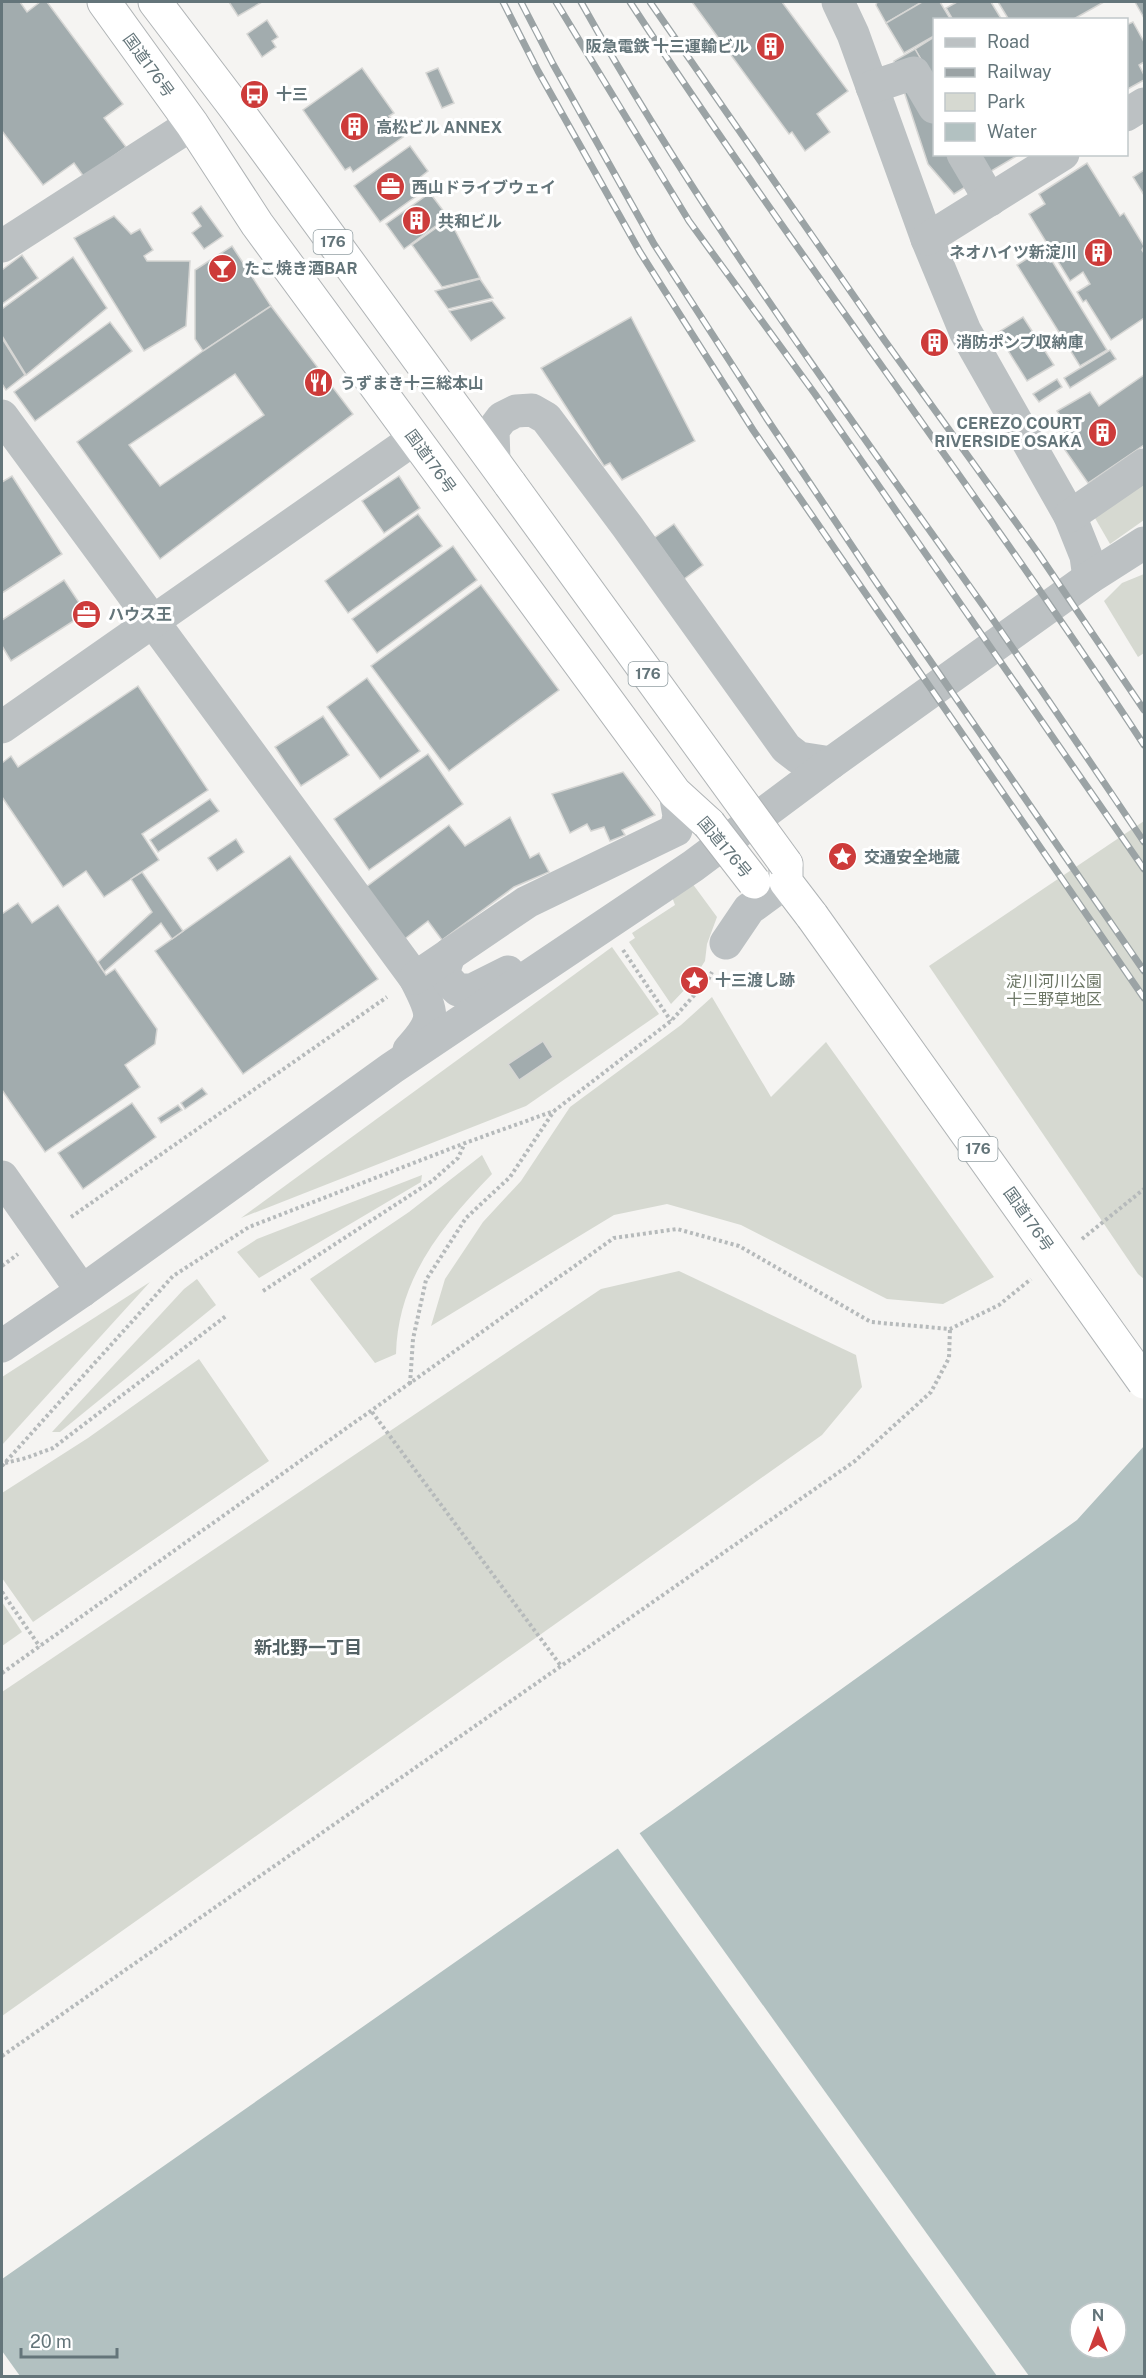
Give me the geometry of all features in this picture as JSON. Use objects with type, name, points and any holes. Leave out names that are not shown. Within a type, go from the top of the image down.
[{"type":"highway","name":"国道176号","points":[[104,2],[192,124],[257,224],[675,793],[709,824],[754,882],[786,873]]},
{"type":"highway","name":"国道176号","points":[[154,2],[502,472],[786,873],[812,916],[1144,1382]]},
{"type":"street","points":[[838,2],[853,34],[927,239],[965,331],[1070,516],[1086,556],[1089,578]]},
{"type":"street","points":[[872,87],[914,73],[933,105]]},
{"type":"street","points":[[1128,114],[1144,104]]},
{"type":"street","points":[[2,246],[192,124]]},
{"type":"street","points":[[964,156],[990,200]]},
{"type":"street","points":[[927,239],[1060,156]]},
{"type":"street","points":[[502,472],[493,430],[502,418],[516,411],[532,410],[546,418],[627,526],[786,748],[800,758],[831,763]]},
{"type":"street","points":[[6,431],[153,622],[415,978],[428,1002],[431,1017],[426,1032],[392,1068]]},
{"type":"street","points":[[2,727],[414,439]]},
{"type":"street","points":[[1070,516],[1144,465]]},
{"type":"street","points":[[2,1346],[392,1068],[693,866],[831,763],[1089,578],[1144,543]]},
{"type":"street","points":[[415,978],[527,902],[676,830],[679,816],[675,793]]},
{"type":"street","points":[[726,943],[749,909],[786,873]]},
{"type":"street","points":[[450,954],[444,968],[447,980],[458,990],[472,990],[605,925]]},
{"type":"street","points":[[2,1177],[82,1291]]},
{"type":"path","points":[[605,925],[671,1021]]},
{"type":"path","points":[[3,1464],[173,1276],[249,1227],[554,1111],[671,1021],[708,980],[726,943]]},
{"type":"path","points":[[2,1266],[415,978]]},
{"type":"path","points":[[410,1385],[412,1339],[426,1280],[466,1218],[510,1177],[554,1111]]},
{"type":"path","points":[[263,1291],[432,1181],[458,1158],[465,1143]]},
{"type":"path","points":[[1081,1240],[1144,1189]]},
{"type":"path","points":[[2,1673],[614,1238],[677,1229],[739,1246],[871,1322],[950,1329],[999,1305],[1036,1276]]},
{"type":"path","points":[[3,1464],[53,1448],[226,1316]]},
{"type":"path","points":[[2,2056],[855,1461],[931,1392],[950,1358],[950,1329]]},
{"type":"path","points":[[372,1412],[561,1666]]},
{"type":"path","points":[[2,1592],[40,1647]]},
{"type":"green space","points":[[1144,479],[1144,520],[1110,544],[1095,518]]},
{"type":"green space","points":[[1144,574],[1144,653],[1138,657],[1104,601],[1122,583]]},
{"type":"green space","name":"淀川河川公園 十三野草地区","points":[[1144,821],[1144,1279],[1138,1274],[929,966]]},
{"type":"green space","points":[[692,883],[717,917],[707,944],[705,961],[690,984],[671,1004],[629,942],[635,938],[632,933],[675,905],[672,897]]},
{"type":"green space","points":[[612,947],[659,1014],[526,1106],[241,1218]]},
{"type":"green space","points":[[712,997],[771,1097],[826,1042],[994,1277],[943,1304],[887,1299],[741,1225],[667,1204],[614,1215],[431,1326],[445,1279],[483,1222],[521,1181],[570,1107],[681,1025]]},
{"type":"green space","points":[[482,1155],[492,1174],[456,1213],[426,1255],[405,1301],[396,1354],[375,1363],[310,1279],[409,1212]]},
{"type":"green space","points":[[422,1175],[421,1182],[259,1278],[237,1252],[257,1239]]},
{"type":"green space","points":[[679,1271],[856,1355],[862,1387],[822,1435],[2,2016],[2,1692],[601,1289]]},
{"type":"green space","points":[[197,1279],[216,1305],[60,1432],[52,1432],[184,1289]]},
{"type":"green space","points":[[150,1282],[2,1445],[2,1377]]},
{"type":"green space","points":[[199,1359],[269,1461],[33,1622],[2,1578],[2,1493],[88,1438]]},
{"type":"green space","points":[[2,1602],[22,1632],[2,1646]]},
{"type":"water","points":[[1144,1446],[1144,2376],[2,2376],[2,2279],[670,1812],[1077,1520]]},
{"type":"pier","points":[[638,1831],[1029,2376],[997,2376],[616,1846]]},
{"type":"pier","points":[[2,2351],[20,2376],[2,2376]]},
{"type":"building","points":[[2,2],[20,2],[27,12],[40,2],[47,2],[123,104],[104,118],[126,147],[84,177],[74,163],[43,185],[2,131]]},
{"type":"building","points":[[229,2],[262,2],[238,16]]},
{"type":"building","name":"阪急電鉄 十三運輸ビル","points":[[692,2],[782,2],[848,91],[817,114],[830,132],[805,151],[792,132],[789,134]]},
{"type":"building","points":[[877,2],[922,2],[886,23],[876,5]]},
{"type":"building","points":[[922,2],[940,2],[950,18],[933,18],[933,37],[904,53],[886,23]]},
{"type":"building","points":[[957,2],[991,2],[1001,18],[952,18],[946,8]]},
{"type":"building","points":[[998,2],[1104,2],[1076,18],[1008,18]]},
{"type":"building","points":[[1135,2],[1144,2],[1144,18]]},
{"type":"building","points":[[267,20],[278,37],[272,41],[276,47],[262,57],[247,34]]},
{"type":"building","points":[[1133,22],[1144,42],[1144,62],[1139,65],[1144,80],[1128,89],[1128,24]]},
{"type":"building","points":[[933,38],[933,80],[915,49]]},
{"type":"building","points":[[915,49],[933,80],[933,156],[978,156],[988,173],[954,194],[928,164],[894,61]]},
{"type":"building","name":"高松ビル ANNEX","points":[[362,68],[394,113],[389,116],[403,137],[353,172],[350,167],[345,170],[303,110]]},
{"type":"building","points":[[438,68],[454,103],[442,108],[426,73]]},
{"type":"building","points":[[410,146],[428,171],[414,182],[422,192],[380,222],[354,186]]},
{"type":"building","points":[[978,156],[1017,156],[988,173]]},
{"type":"building","name":"ネオハイツ新淀川","points":[[1087,163],[1120,216],[1124,213],[1144,246],[1142,250],[1144,253],[1144,318],[1111,340],[1086,300],[1083,302],[1077,292],[1090,284],[1083,272],[1070,281],[1029,214],[1045,204],[1039,194]]},
{"type":"building","points":[[1144,170],[1144,195],[1133,177]]},
{"type":"building","name":"共和ビル","points":[[430,193],[448,217],[404,249],[386,224]]},
{"type":"building","points":[[201,206],[223,236],[204,249],[192,233],[201,226],[192,213]]},
{"type":"building","points":[[114,216],[131,234],[140,229],[153,250],[144,256],[147,261],[190,261],[186,326],[144,351],[74,238]]},
{"type":"building","points":[[449,219],[480,278],[442,287],[412,245]]},
{"type":"building","points":[[232,246],[271,306],[203,351],[195,339],[195,270]]},
{"type":"building","points":[[1044,248],[1107,350],[1080,366],[1017,265]]},
{"type":"building","points":[[22,255],[38,278],[2,304],[2,270]]},
{"type":"building","points":[[73,257],[107,308],[26,375],[2,336],[2,309]]},
{"type":"building","points":[[480,279],[493,298],[448,309],[435,291]]},
{"type":"building","points":[[492,301],[505,318],[471,341],[449,311]]},
{"type":"building","points":[[271,306],[353,414],[160,559],[77,442],[203,351]],"holes":[[[235,374],[264,415],[160,486],[129,445]]]},
{"type":"building","points":[[631,317],[695,441],[622,480],[610,463],[604,466],[541,368]]},
{"type":"building","points":[[1023,317],[1054,365],[1027,381],[997,333]]},
{"type":"building","points":[[110,322],[132,351],[35,421],[14,392]]},
{"type":"building","name":"消防ポンプ収納庫","points":[[938,334],[943,344],[932,349],[927,339]]},
{"type":"building","points":[[2,338],[25,375],[6,390],[2,384]]},
{"type":"building","points":[[1110,350],[1116,359],[1070,388],[1064,378]]},
{"type":"building","name":"CEREZO COURT RIVERSIDE OSAKA","points":[[1144,375],[1144,445],[1088,483],[1056,437],[1069,428],[1057,411],[1090,392],[1099,406]]},
{"type":"building","points":[[1057,379],[1062,387],[1039,402],[1033,394]]},
{"type":"building","points":[[12,476],[62,554],[2,593],[2,482]]},
{"type":"building","points":[[399,476],[420,508],[384,533],[362,501]]},
{"type":"building","points":[[418,514],[442,546],[348,613],[325,581]]},
{"type":"building","points":[[674,524],[703,565],[684,579],[654,538]]},
{"type":"building","points":[[453,546],[477,580],[377,653],[352,619]]},
{"type":"building","points":[[64,580],[86,613],[11,661],[2,646],[2,620]]},
{"type":"building","points":[[481,585],[559,690],[449,771],[371,666]]},
{"type":"building","points":[[367,678],[420,751],[380,779],[327,707]]},
{"type":"building","points":[[138,686],[208,790],[142,834],[159,860],[131,879],[104,897],[86,871],[63,887],[2,797],[2,763],[11,756],[18,767]]},
{"type":"building","points":[[323,716],[349,755],[301,786],[275,747]]},
{"type":"building","points":[[428,754],[463,804],[369,870],[334,819]]},
{"type":"building","points":[[623,772],[655,815],[622,830],[625,835],[610,841],[604,827],[591,831],[587,824],[570,833],[552,794]]},
{"type":"building","points":[[210,799],[219,811],[158,852],[150,840]]},
{"type":"building","points":[[510,817],[530,858],[539,853],[549,872],[514,887],[442,940],[428,921],[402,941],[366,887],[449,825],[465,846]]},
{"type":"building","points":[[236,839],[244,852],[217,871],[208,858]]},
{"type":"building","points":[[290,856],[378,979],[243,1074],[155,951]]},
{"type":"building","points":[[142,872],[183,931],[172,939],[161,923],[104,972],[98,962],[152,912],[131,879]]},
{"type":"building","points":[[18,903],[32,923],[58,905],[106,975],[115,969],[157,1029],[155,1044],[125,1065],[140,1087],[45,1152],[2,1090],[2,914]]},
{"type":"building","points":[[543,1041],[553,1057],[519,1080],[508,1064]]},
{"type":"building","points":[[202,1088],[207,1094],[185,1109],[181,1103]]},
{"type":"building","points":[[132,1103],[156,1137],[83,1189],[58,1153]]},
{"type":"building","points":[[178,1105],[182,1110],[161,1123],[158,1118]]},
{"type":"railway","points":[[503,2],[538,71],[640,252],[753,430],[1144,998]]},
{"type":"railway","points":[[521,2],[553,64],[654,244],[878,585],[1144,971]]},
{"type":"railway","points":[[556,2],[689,221],[815,394],[1144,869]]},
{"type":"railway","points":[[581,2],[627,81],[725,236],[828,387],[1007,640],[1144,842]]},
{"type":"railway","points":[[630,2],[757,189],[1017,558],[1144,745]]},
{"type":"railway","points":[[650,2],[885,341],[1038,553],[1144,710]]},
{"type":"place","name":"阪急電鉄 十三運輸ビル","points":[[770,46]]},
{"type":"place","name":"十三","points":[[255,94]]},
{"type":"place","name":"高松ビル ANNEX","points":[[355,127]]},
{"type":"place","name":"西山ドライブウェイ","points":[[391,187]]},
{"type":"place","name":"共和ビル","points":[[417,221]]},
{"type":"place","name":"ネオハイツ新淀川","points":[[1098,252]]},
{"type":"place","name":"たこ焼き酒BAR","points":[[223,268]]},
{"type":"place","name":"消防ポンプ収納庫","points":[[935,342]]},
{"type":"place","name":"うずまき十三総本山","points":[[319,383]]},
{"type":"place","name":"CEREZO COURT RIVERSIDE OSAKA","points":[[1103,432]]},
{"type":"place","name":"ハウス王","points":[[87,614]]},
{"type":"place","name":"交通安全地蔵","points":[[843,857]]},
{"type":"place","name":"十三渡し跡","points":[[694,980]]},
{"type":"district","name":"新北野一丁目","points":[[308,1648]]}]
